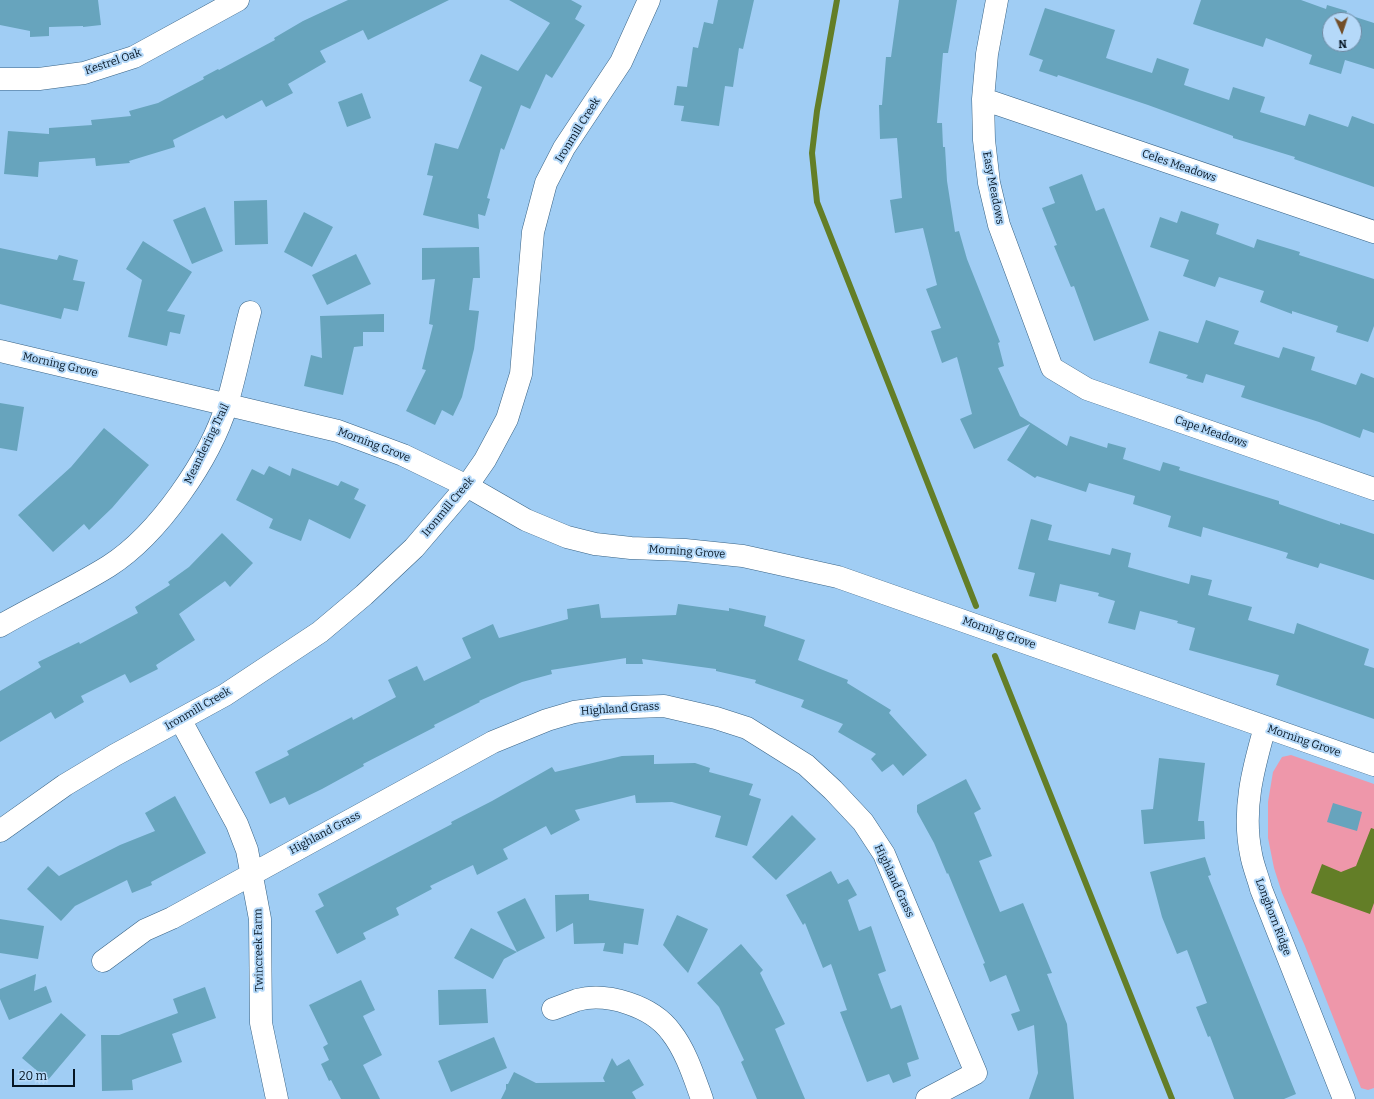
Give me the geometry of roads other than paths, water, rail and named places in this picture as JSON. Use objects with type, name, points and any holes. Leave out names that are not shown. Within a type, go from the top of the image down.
[{"type":"street","name":"Kestrel Oak","points":[[0,79],[39,78],[84,73],[134,57],[238,0]]},
{"type":"street","name":"Ironmill Creek","points":[[0,831],[65,785],[115,755],[181,721],[225,695],[326,627],[364,595],[414,548],[467,486],[485,460],[507,419],[521,374],[533,232],[546,183],[564,148],[621,62],[649,0]]},
{"type":"street","name":"Easy Meadows","points":[[997,0],[988,54],[983,99],[989,183],[999,225],[1052,368]]},
{"type":"street","name":"Celes Meadows","points":[[983,99],[1374,232]]},
{"type":"street","name":"Meandering Trail","points":[[0,626],[110,565],[143,537],[182,493],[210,442],[227,404],[250,312]]},
{"type":"street","name":"Morning Grove","points":[[0,351],[338,431],[372,442],[467,486],[526,520],[553,532],[595,544],[631,548],[685,550],[743,556],[838,577],[1374,765]]},
{"type":"street","name":"Cape Meadows","points":[[1052,368],[1087,389],[1374,488]]},
{"type":"street","name":"Highland Grass","points":[[103,961],[145,930],[172,918],[252,872],[493,742],[547,720],[574,712],[604,708],[664,706],[716,718],[747,728],[806,765],[833,790],[863,822],[884,854],[976,1072],[927,1099]]},
{"type":"street","name":"Twincreek Farm","points":[[181,721],[238,824],[252,872],[260,919],[261,1023],[277,1099]]},
{"type":"street","name":"Longhorn Ridge","points":[[1265,728],[1252,774],[1249,794],[1248,828],[1251,854],[1261,889],[1344,1099]]},
{"type":"street","points":[[553,1009],[578,1000],[598,998],[618,1000],[656,1018],[671,1032],[688,1061],[702,1099]]},
{"type":"waterway","points":[[837,0],[817,111],[812,153],[817,202],[976,606]]},
{"type":"waterway","points":[[995,656],[1172,1099]]}]
